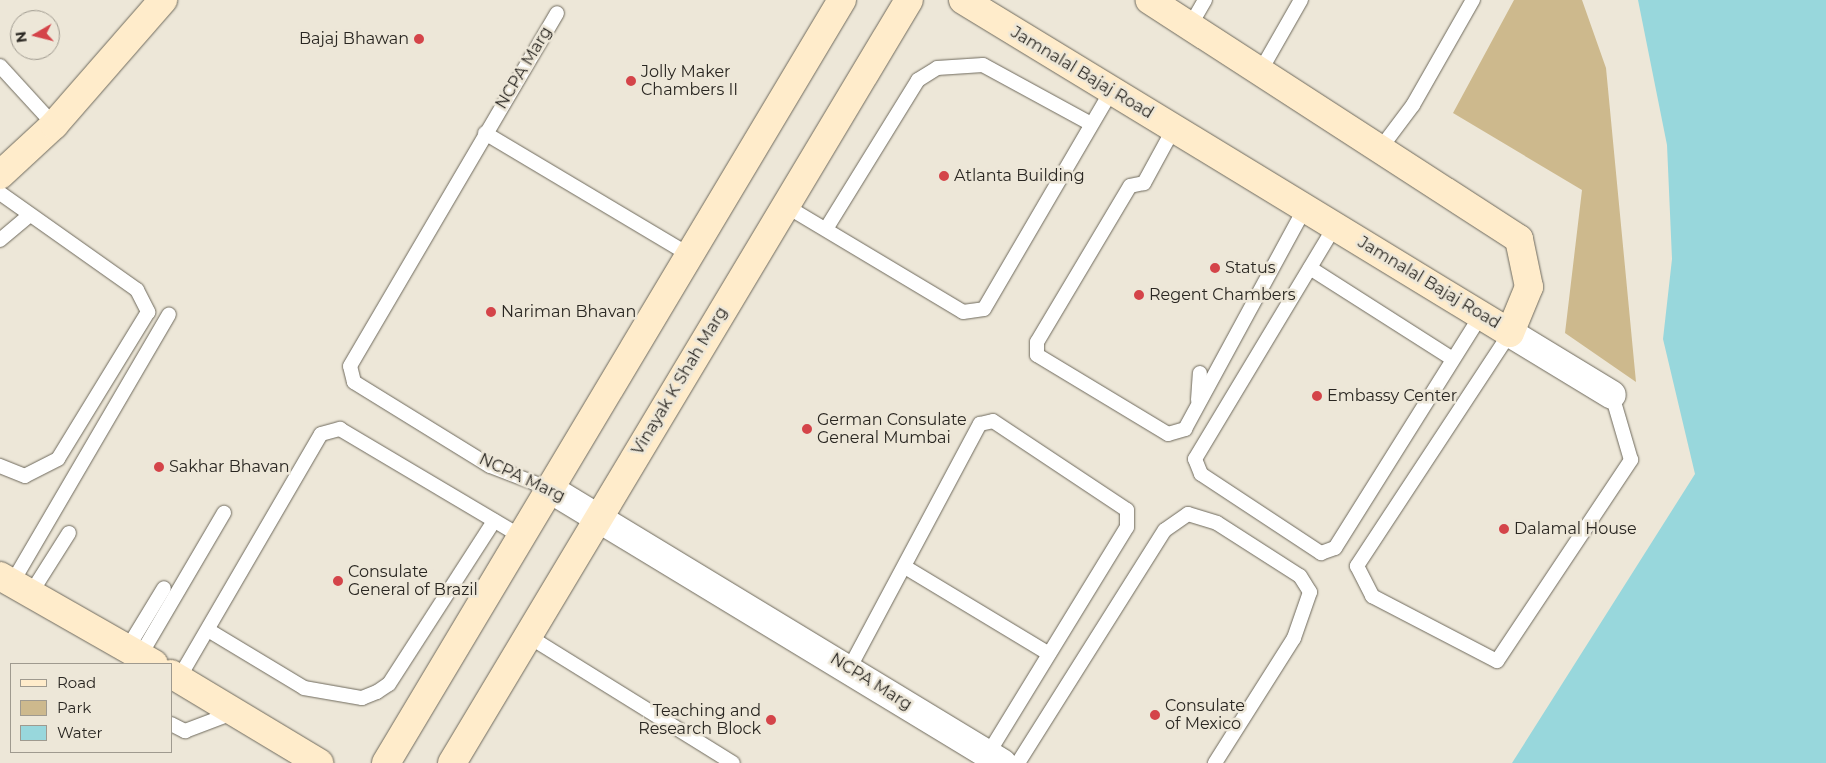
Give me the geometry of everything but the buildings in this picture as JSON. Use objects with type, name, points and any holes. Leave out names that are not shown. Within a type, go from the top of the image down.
[{"type":"street","points":[[0,175],[54,126],[163,0]]},
{"type":"street","points":[[386,763],[842,0]]},
{"type":"street","name":"Vinayak K Shah Marg","points":[[452,763],[909,0]]},
{"type":"street","name":"Jamnalal Bajaj Road","points":[[963,0],[1110,92],[1174,128],[1510,333],[1529,287],[1519,239],[1261,70],[1149,0]]},
{"type":"street","points":[[1510,333],[1612,395]]},
{"type":"street","name":"NCPA Marg","points":[[550,489],[995,759]]},
{"type":"street","points":[[14,584],[152,663]]},
{"type":"street","points":[[172,675],[319,763]]},
{"type":"lane","points":[[1190,26],[1205,0]]},
{"type":"lane","points":[[1261,70],[1301,0]]},
{"type":"lane","points":[[1380,149],[1412,106],[1473,0]]},
{"type":"lane","name":"NCPA Marg","points":[[550,489],[490,466],[354,382],[350,366],[484,132],[557,13]]},
{"type":"lane","points":[[826,229],[918,80],[937,68],[983,65],[1091,124]]},
{"type":"lane","points":[[0,66],[54,126]]},
{"type":"lane","points":[[786,206],[964,312],[984,309],[1110,92]]},
{"type":"lane","points":[[1174,128],[1144,183],[1130,186],[1037,342],[1038,355],[1168,434],[1185,430],[1305,208]]},
{"type":"lane","points":[[484,132],[690,256]]},
{"type":"lane","points":[[0,193],[137,290],[148,312],[58,459],[25,476],[0,466]]},
{"type":"lane","points":[[0,240],[30,214]]},
{"type":"lane","points":[[1334,226],[1196,459],[1200,474],[1321,553],[1335,548],[1481,315]]},
{"type":"lane","points":[[1310,268],[1453,359]]},
{"type":"lane","points":[[14,584],[46,525],[169,314]]},
{"type":"lane","points":[[1510,333],[1357,566],[1372,596],[1498,661],[1631,460],[1612,395]]},
{"type":"lane","points":[[1198,406],[1200,373]]},
{"type":"lane","points":[[849,669],[980,424],[993,420],[1127,510],[1127,527],[1049,654],[995,759]]},
{"type":"lane","points":[[156,663],[208,630],[321,434],[340,429],[522,537]]},
{"type":"lane","points":[[154,663],[166,595],[224,513]]},
{"type":"lane","points":[[1018,763],[1165,530],[1188,514],[1217,523],[1275,560],[1300,576],[1310,592],[1294,638],[1216,763]]},
{"type":"lane","points":[[208,630],[304,688],[362,698],[377,692],[389,684],[494,521]]},
{"type":"lane","points":[[14,584],[67,536],[46,525]]},
{"type":"lane","points":[[905,567],[1049,654]]},
{"type":"lane","points":[[528,636],[733,763]]},
{"type":"lane","points":[[172,724],[186,731],[235,712]]},
{"type":"green space","points":[[1514,0],[1582,0],[1606,68],[1636,382],[1565,333],[1582,190],[1453,113]]},
{"type":"water","points":[[1638,0],[1826,0],[1826,763],[1512,763],[1695,474],[1663,339],[1672,259],[1667,145]]},
{"type":"place","name":"Bajaj Bhawan","points":[[419,39]]},
{"type":"place","name":"Jolly Maker Chambers II","points":[[631,81]]},
{"type":"place","name":"Atlanta Building","points":[[944,176]]},
{"type":"place","name":"Status","points":[[1215,268]]},
{"type":"place","name":"Regent Chambers","points":[[1139,295]]},
{"type":"place","name":"Nariman Bhavan","points":[[491,312]]},
{"type":"place","name":"Embassy Center","points":[[1317,396]]},
{"type":"place","name":"German Consulate General Mumbai","points":[[807,429]]},
{"type":"place","name":"Sakhar Bhavan","points":[[159,467]]},
{"type":"place","name":"Dalamal House","points":[[1504,529]]},
{"type":"place","name":"Consulate General of Brazil","points":[[338,581]]},
{"type":"place","name":"Consulate of Mexico","points":[[1155,715]]},
{"type":"place","name":"Teaching and Research Block","points":[[771,720]]}]
